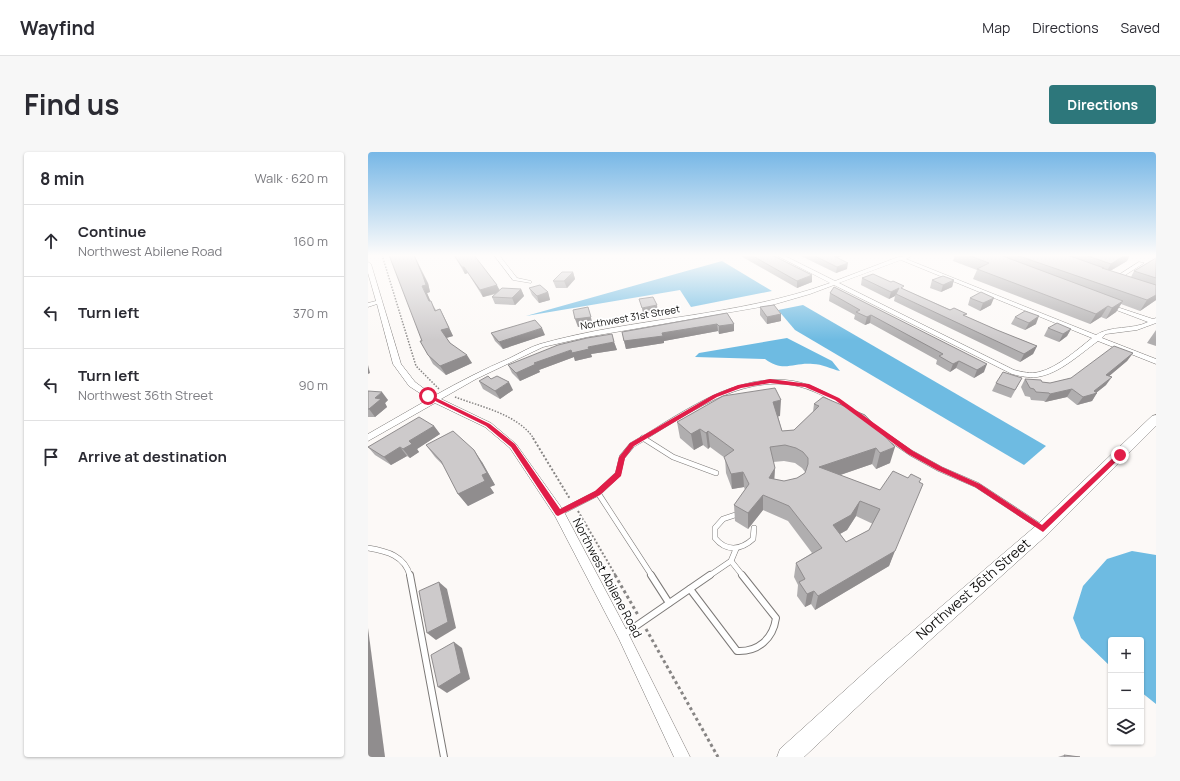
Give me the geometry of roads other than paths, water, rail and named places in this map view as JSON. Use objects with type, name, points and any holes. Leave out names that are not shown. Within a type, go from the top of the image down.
[{"type":"main road","name":"Northwest 36th Street","points":[[788,757],[881,671],[1043,529],[1156,419]]},
{"type":"street","name":"Northwest Abilene Road","points":[[374,283],[397,364],[412,384],[435,400],[488,425],[513,446],[558,513],[623,634],[682,757]]},
{"type":"street","points":[[962,283],[1156,362]]},
{"type":"street","points":[[835,284],[1012,372],[1029,375],[1042,374],[1104,333],[1114,330],[1145,328],[1155,321]]},
{"type":"street","name":"Northwest 31st Street","points":[[368,438],[473,377],[542,346],[587,335],[772,303],[835,284]]},
{"type":"street","points":[[368,305],[379,302]]},
{"type":"street","points":[[1103,303],[1155,321]]},
{"type":"lane","points":[[558,513],[598,493],[618,474],[622,457],[632,445],[715,396],[740,386],[770,381],[807,385],[837,399],[855,413]]},
{"type":"lane","points":[[873,427],[911,453],[940,469],[977,485],[1043,529]]},
{"type":"lane","points":[[643,438],[674,457],[716,473]]},
{"type":"lane","points":[[598,493],[669,603]]},
{"type":"lane","points":[[735,515],[728,516],[718,523],[714,533],[718,543],[723,547],[736,549],[749,544],[755,533],[754,528]]},
{"type":"lane","points":[[368,548],[388,552],[401,558],[410,574],[444,757]]},
{"type":"lane","points":[[623,634],[731,561],[736,549]]},
{"type":"lane","points":[[690,589],[737,651],[745,652],[754,649],[766,641],[776,627],[776,618],[731,561]]},
{"type":"water","points":[[643,283],[759,283],[772,291],[691,307],[680,290],[526,316]]},
{"type":"water","points":[[803,305],[1046,446],[1024,465],[795,330],[778,310]]},
{"type":"water","points":[[787,338],[832,361],[840,371],[816,364],[783,366],[765,359],[695,357],[699,353]]},
{"type":"water","points":[[1132,551],[1156,555],[1156,704],[1144,694],[1144,637],[1108,637],[1108,664],[1081,638],[1073,618],[1083,586],[1107,559]]}]
